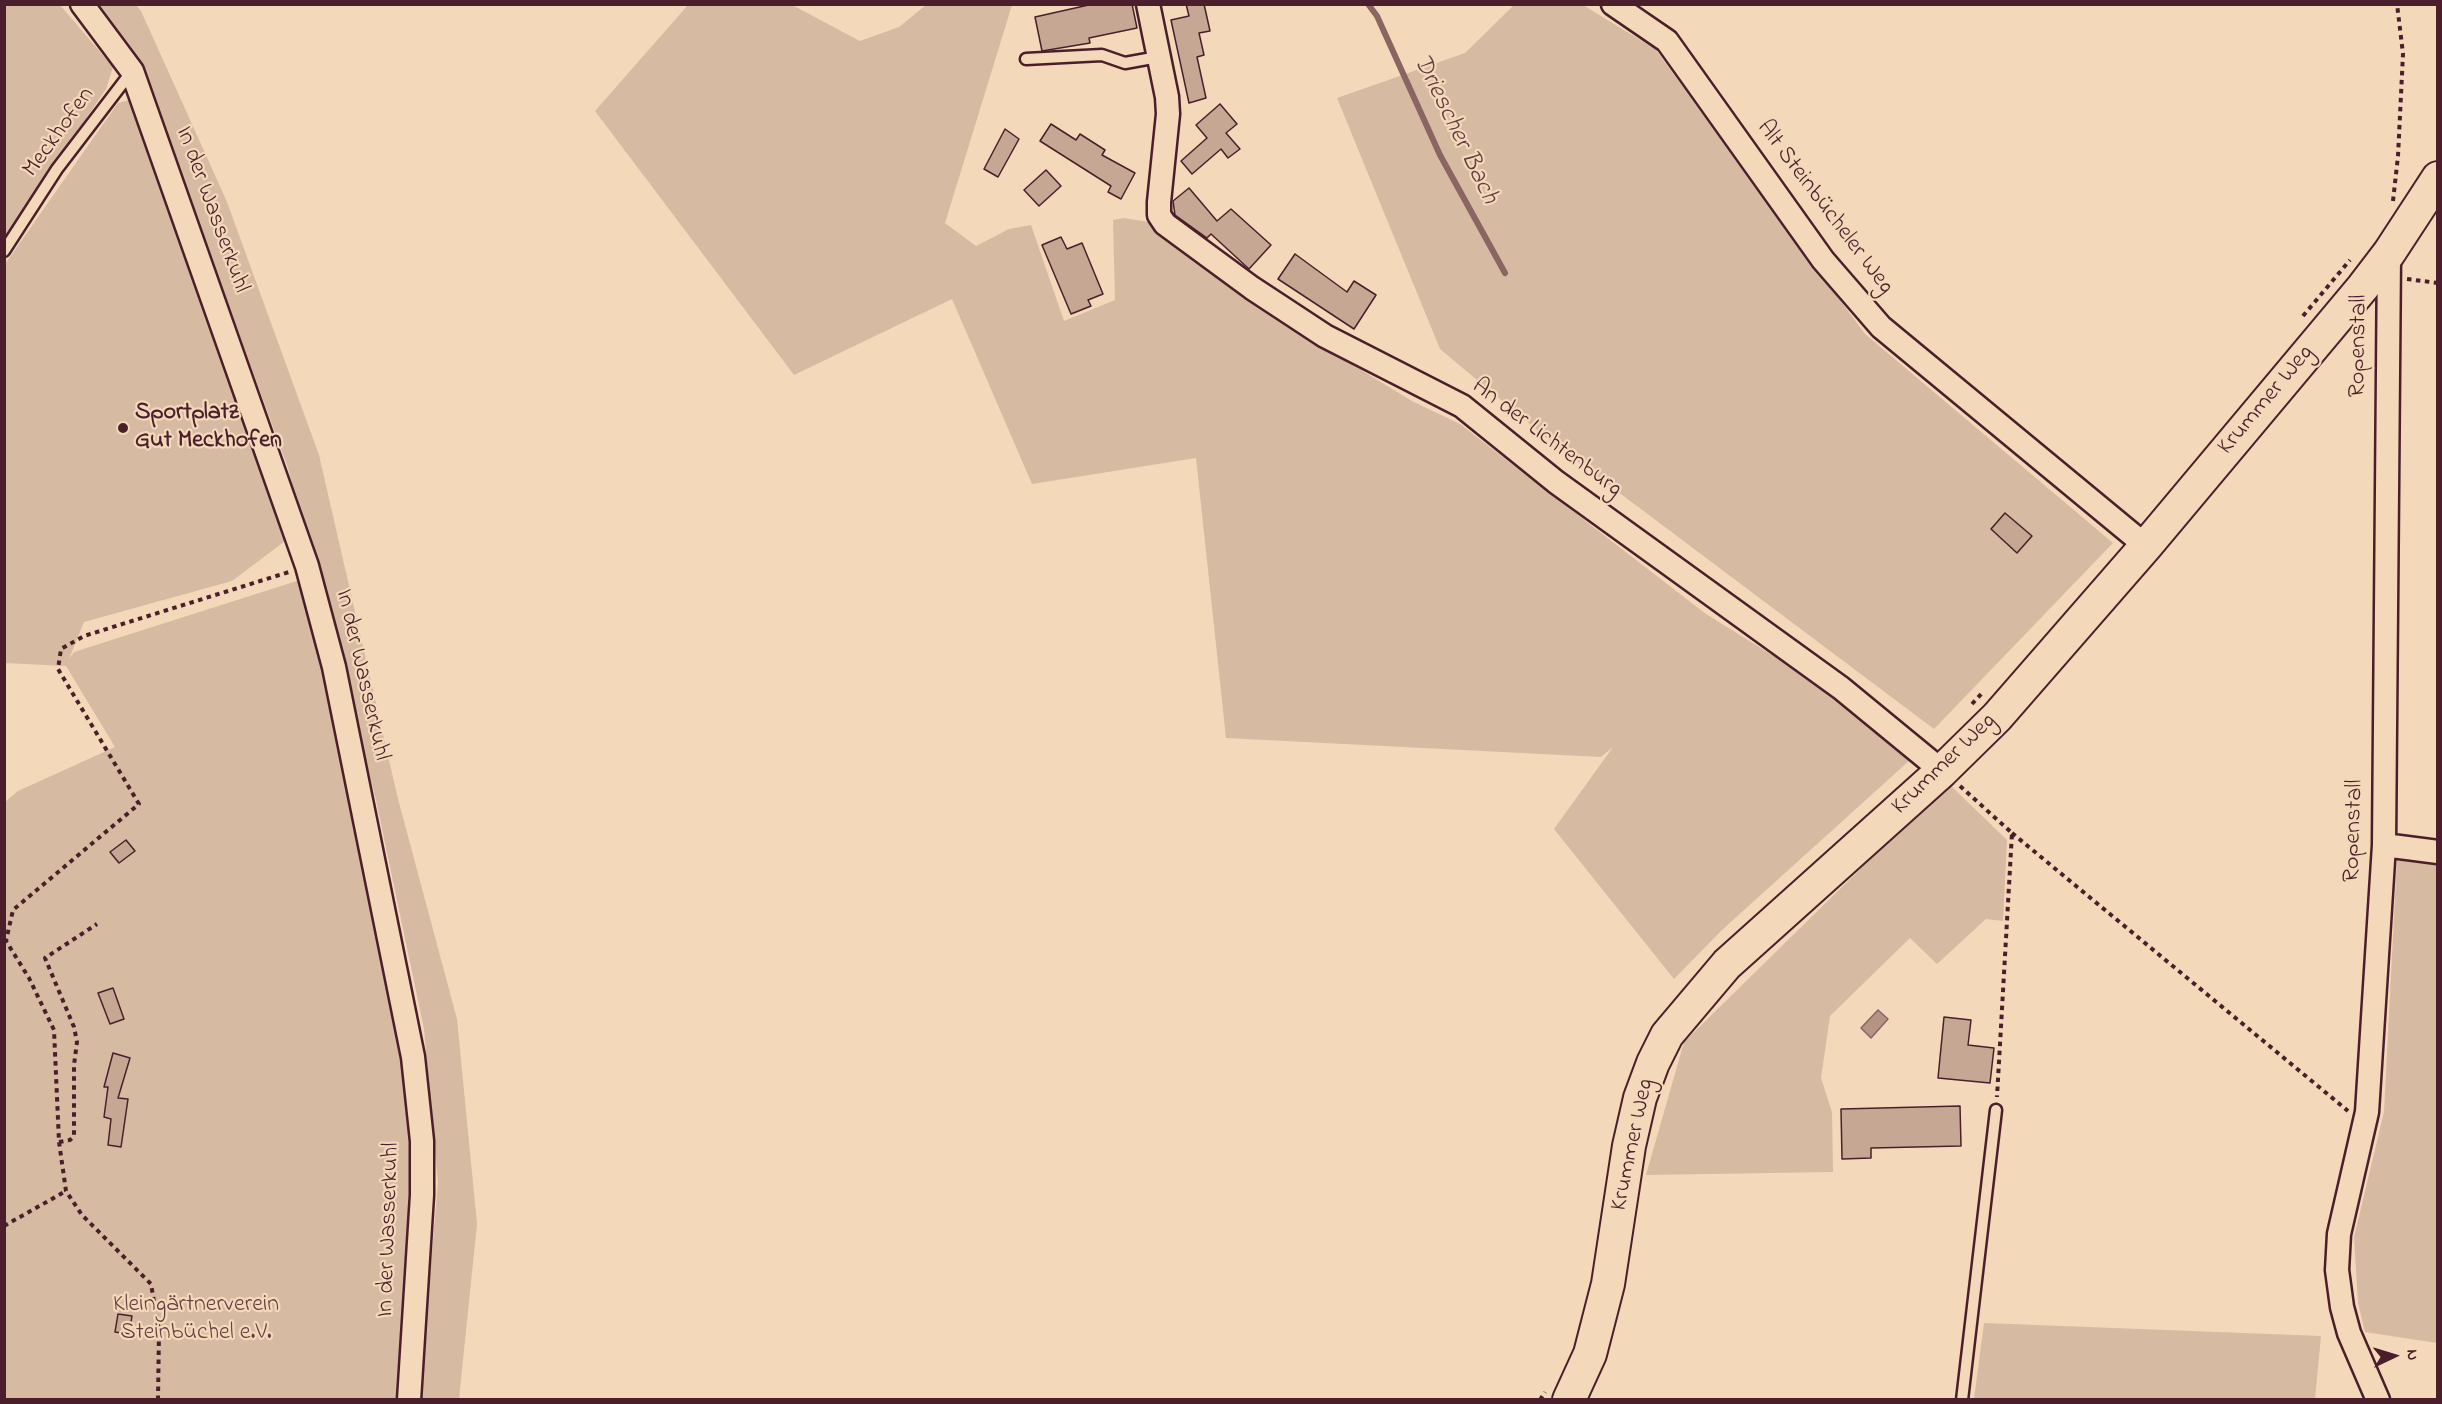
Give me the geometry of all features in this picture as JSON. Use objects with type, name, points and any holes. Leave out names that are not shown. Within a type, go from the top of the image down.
[{"type":"main road","name":"Krummer Weg","points":[[1569,1400],[1590,1354],[1608,1284],[1629,1146],[1641,1098],[1653,1063],[1667,1035],[1727,964],[1942,771],[1997,717],[2388,265],[2438,178]]},
{"type":"street","name":"In der Wasserkuhl","points":[[82,4],[132,72],[307,566],[334,668],[412,1057],[422,1141],[423,1195],[409,1400]]},
{"type":"street","name":"An der Lichtenburg","points":[[1148,4],[1168,114],[1159,202],[1160,215],[1165,224],[1252,288],[1325,336],[1462,406],[1556,482],[1841,688],[1942,771]]},
{"type":"street","name":"Alt Steinbücheler Weg","points":[[1613,4],[1667,41],[1823,260],[1881,327],[2146,546]]},
{"type":"street","name":"Ropenstall","points":[[2378,1400],[2349,1333],[2342,1307],[2337,1270],[2339,1234],[2367,1112],[2384,845],[2388,265]]},
{"type":"street","points":[[2384,845],[2438,852]]},
{"type":"lane","points":[[1026,59],[1102,55],[1125,63],[1158,57]]},
{"type":"lane","name":"Meckhofen","points":[[4,251],[57,169],[132,72]]},
{"type":"lane","points":[[1962,1400],[1996,1110]]},
{"type":"path","points":[[2392,203],[2398,156],[2403,54],[2397,4]]},
{"type":"path","points":[[2388,265],[2438,283]]},
{"type":"path","points":[[158,1400],[159,1330],[152,1284],[82,1215],[66,1191],[59,1142],[54,1030],[29,978],[6,941],[13,910],[139,804],[58,669],[61,649],[84,636],[307,566]]},
{"type":"path","points":[[1942,771],[2012,833],[2349,1112],[2367,1112]]},
{"type":"path","points":[[1996,1110],[2009,924],[2012,833]]},
{"type":"path","points":[[59,1142],[70,1140],[74,1136],[74,1065],[77,1042],[74,1028],[45,958],[97,924]]},
{"type":"path","points":[[4,1226],[66,1191]]},
{"type":"green space","points":[[5,5],[60,5],[113,67],[106,89],[5,239]]},
{"type":"green space","points":[[94,5],[136,5],[141,11],[227,202],[319,455],[398,799],[457,1019],[477,1224],[459,1399],[419,1399],[438,1183],[424,1029],[376,800],[288,468],[142,68]]},
{"type":"green space","points":[[688,5],[792,5],[860,41],[899,27],[926,5],[1012,5],[945,223],[976,246],[1009,229],[1031,225],[1064,321],[1115,300],[1113,220],[1124,218],[1154,223],[1266,312],[1412,401],[1460,424],[1706,614],[1777,658],[1886,736],[1910,760],[1722,930],[1674,979],[1554,829],[1613,747],[1601,757],[1226,738],[1196,458],[1032,484],[952,299],[794,375],[595,111]]},
{"type":"green space","points":[[1514,5],[1583,5],[1655,49],[1865,334],[2113,543],[1934,729],[1549,440],[1440,349],[1337,98],[1465,53]]},
{"type":"green space","name":"Kleingärtnerverein Steinbüchel e.V.","points":[[129,100],[285,541],[232,581],[84,622],[69,659],[74,652],[303,579],[343,753],[406,1070],[416,1210],[401,1399],[5,1399],[5,802],[18,791],[115,747],[66,666],[5,663],[5,264],[118,103]]},
{"type":"green space","points":[[1948,783],[2007,840],[2003,921],[1986,919],[1937,964],[1910,938],[1830,1016],[1821,1078],[1832,1112],[1833,1172],[1646,1175],[1684,1042]]},
{"type":"green space","points":[[2397,858],[2437,863],[2437,1343],[2365,1332],[2358,1303],[2354,1237],[2384,1112]]},
{"type":"green space","points":[[1984,1323],[2321,1336],[2315,1399],[1974,1399]]},
{"type":"shaded area","points":[[1878,1010],[1888,1019],[1871,1038],[1861,1028]]},
{"type":"building","points":[[1093,4],[1132,4],[1137,28],[1089,38],[1090,43],[1042,51],[1035,17]]},
{"type":"building","points":[[1186,4],[1204,4],[1210,31],[1199,33],[1204,55],[1197,57],[1206,98],[1189,103],[1171,20],[1189,16]]},
{"type":"building","points":[[1220,104],[1237,124],[1226,133],[1240,149],[1228,158],[1221,149],[1192,174],[1181,161],[1207,138],[1196,125]]},
{"type":"building","points":[[1051,124],[1076,140],[1080,134],[1105,150],[1102,155],[1135,173],[1121,199],[1108,192],[1111,186],[1040,141]]},
{"type":"building","points":[[1005,129],[1019,139],[998,177],[984,169]]},
{"type":"building","points":[[1046,170],[1061,186],[1039,206],[1024,190]]},
{"type":"building","points":[[1189,188],[1217,221],[1231,209],[1271,245],[1249,269],[1211,234],[1207,238],[1175,215],[1173,201]]},
{"type":"building","points":[[1061,237],[1067,249],[1082,243],[1103,294],[1088,300],[1091,306],[1071,314],[1042,245]]},
{"type":"building","points":[[1295,254],[1347,292],[1354,281],[1376,295],[1354,329],[1278,279]]},
{"type":"building","points":[[2005,513],[2032,536],[2017,553],[1991,529]]},
{"type":"building","points":[[126,840],[135,851],[119,863],[110,852]]},
{"type":"building","points":[[113,988],[124,1019],[110,1024],[98,993]]},
{"type":"building","points":[[1944,1017],[1971,1020],[1968,1045],[1994,1048],[1990,1083],[1938,1078]]},
{"type":"building","points":[[113,1053],[130,1058],[118,1098],[128,1099],[121,1147],[108,1145],[111,1119],[104,1117],[108,1087],[104,1087]]},
{"type":"building","points":[[1960,1106],[1961,1146],[1871,1148],[1871,1158],[1842,1159],[1841,1109]]},
{"type":"building","points":[[118,1314],[132,1316],[129,1334],[115,1332]]},
{"type":"waterway","name":"Driescher Bach","points":[[1368,4],[1377,16],[1440,155],[1505,273]]},
{"type":"place","name":"Sportplatz Gut Meckhofen","points":[[123,428]]}]
